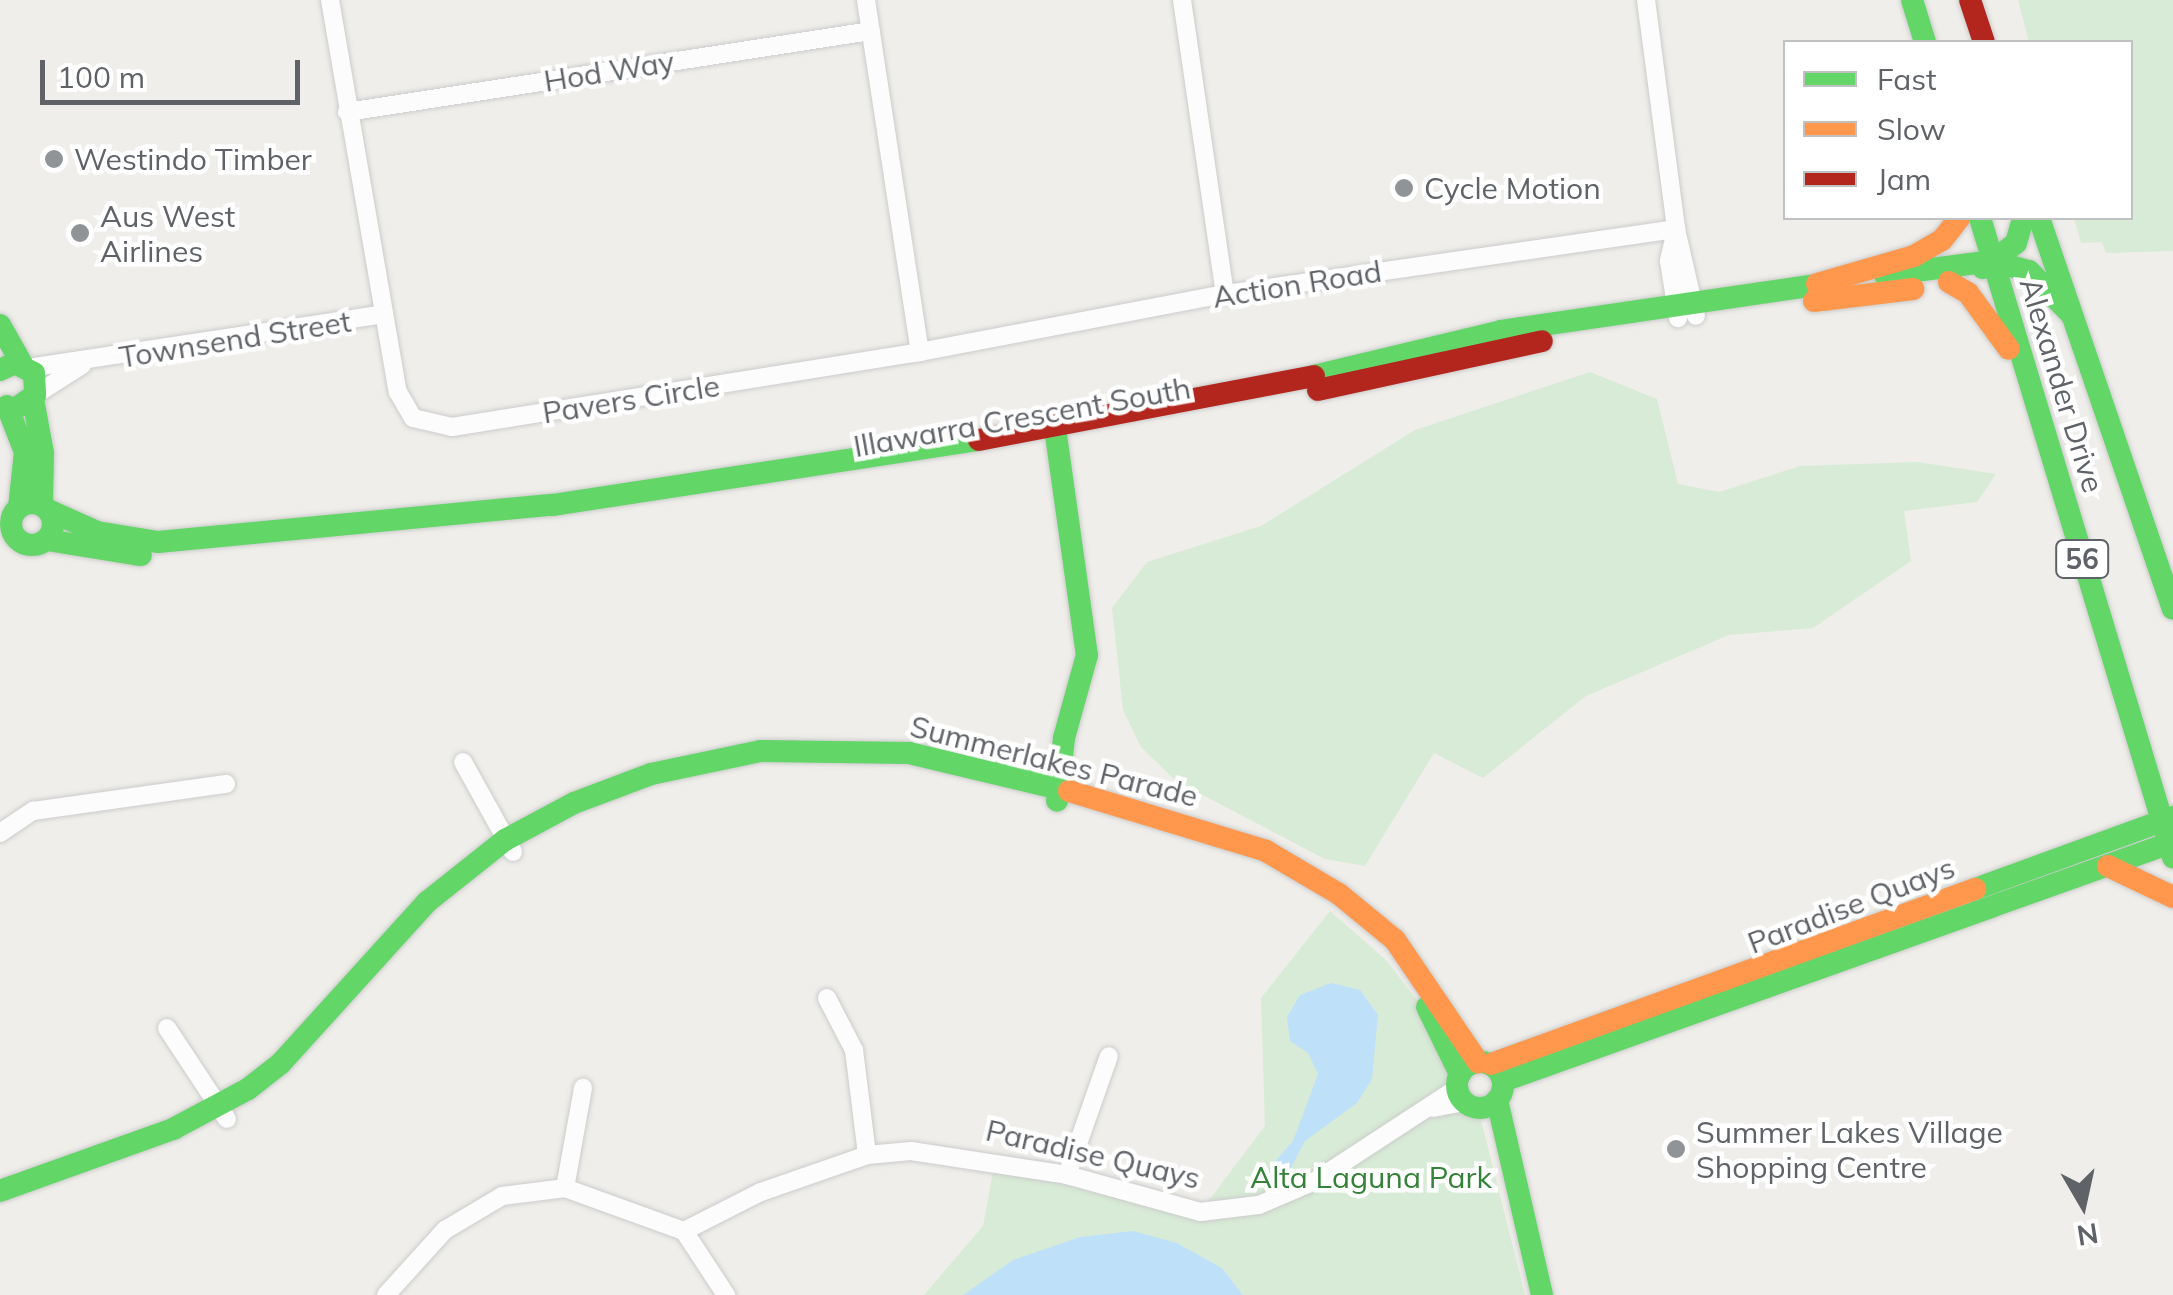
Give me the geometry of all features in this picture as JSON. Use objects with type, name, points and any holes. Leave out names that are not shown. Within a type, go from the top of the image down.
[{"type":"street","name":"Pavers Circle","points":[[330,0],[398,392],[412,418],[452,427],[920,352]]},
{"type":"street","points":[[866,0],[920,352]]},
{"type":"street","points":[[1182,0],[1225,294]]},
{"type":"street","points":[[1646,0],[1676,229],[1669,261],[1686,310]]},
{"type":"street","points":[[1912,0],[1924,40]]},
{"type":"street","points":[[1970,0],[1983,40]]},
{"type":"street","name":"Hod Way","points":[[347,112],[871,31]]},
{"type":"street","points":[[1817,284],[1914,256],[1942,240],[1957,220]]},
{"type":"street","name":"Alexander Drive","points":[[1981,220],[2167,819],[2172,848]]},
{"type":"street","name":"Illawarra Crescent South","points":[[1686,310],[1949,282],[1993,261],[2016,243],[2022,220]]},
{"type":"street","name":"Alexander Drive","points":[[2039,220],[2173,609]]},
{"type":"street","name":"Action Road","points":[[920,352],[1225,294],[1676,229]]},
{"type":"street","points":[[1993,261],[2029,272],[2073,316]]},
{"type":"street","name":"Illawarra Crescent South","points":[[37,542],[110,552],[184,554],[599,515],[1378,382],[1442,360],[1817,284],[1993,261]]},
{"type":"street","points":[[1949,282],[1968,294],[2004,338],[2032,392]]},
{"type":"street","name":"Townsend Street","points":[[17,367],[87,363],[384,314]]},
{"type":"street","points":[[0,324],[34,397],[43,453],[16,538],[37,542]]},
{"type":"street","name":"Townsend Street","points":[[34,397],[87,363]]},
{"type":"street","points":[[24,515],[25,452],[3,405],[34,397]]},
{"type":"street","points":[[1048,792],[1087,655],[1064,434]]},
{"type":"street","name":"Illawarra Crescent South","points":[[24,515],[122,538],[181,541],[553,505],[1064,434]]},
{"type":"street","points":[[0,556],[37,542],[54,522],[24,515]]},
{"type":"street","name":"Summerlakes Parade","points":[[0,1207],[185,1141],[282,1063],[426,902],[574,803],[651,774],[761,751],[909,752],[1220,848],[1318,899],[1369,938],[1416,990],[1478,1085],[1505,1185],[1542,1295]]},
{"type":"street","points":[[463,762],[509,846]]},
{"type":"street","points":[[0,833],[33,811],[226,784]]},
{"type":"street","name":"Paradise Quays","points":[[684,1231],[761,1192],[866,1154],[967,1155],[1067,1175],[1200,1212],[1259,1205],[1315,1181],[1418,1111],[1478,1085],[2167,819]]},
{"type":"street","name":"Paradise Quays","points":[[1658,1018],[2108,866],[2172,848]]},
{"type":"street","points":[[2108,866],[2165,888],[2173,898]]},
{"type":"street","points":[[827,998],[854,1050],[866,1154]]},
{"type":"street","points":[[167,1028],[223,1113]]},
{"type":"street","points":[[1067,1175],[1108,1056]]},
{"type":"street","points":[[564,1188],[582,1088]]},
{"type":"street","name":"Summerlakes Parade","points":[[0,1191],[223,1113]]},
{"type":"street","name":"Summerlakes Parade","points":[[1505,1185],[1527,1295]]},
{"type":"street","points":[[386,1295],[444,1230],[502,1196],[564,1188],[684,1231],[726,1295]]},
{"type":"green space","points":[[2018,0],[2173,0],[2173,251],[2106,253],[2102,242],[2081,243],[2075,220],[2133,220],[2133,40],[2028,40]]},
{"type":"green space","points":[[1590,372],[1657,399],[1678,484],[1719,492],[1800,466],[1918,462],[1996,474],[1977,502],[1904,511],[1911,561],[1813,628],[1729,635],[1586,696],[1483,778],[1434,753],[1365,866],[1325,859],[1176,781],[1141,747],[1123,710],[1112,608],[1147,562],[1261,526],[1415,430]]},
{"type":"green space","name":"Alta Laguna Park","points":[[1330,911],[1386,960],[1432,1020],[1449,1074],[1478,1108],[1525,1295],[1243,1295],[1222,1268],[1177,1243],[1014,1260],[963,1295],[924,1295],[983,1226],[995,1161],[1200,1212],[1265,1126],[1261,998]]},
{"type":"water","points":[[1331,983],[1360,990],[1378,1015],[1372,1079],[1357,1103],[1305,1141],[1286,1177],[1270,1181],[1269,1168],[1293,1141],[1318,1074],[1308,1053],[1290,1041],[1287,1017],[1300,995]]},
{"type":"water","points":[[1133,1231],[1177,1243],[1222,1268],[1243,1295],[963,1295],[1013,1260],[1080,1237]]},
{"type":"traffic: fast","points":[[1912,0],[1924,40]]},
{"type":"traffic: fast","points":[[1981,220],[2173,857]]},
{"type":"traffic: fast","points":[[1983,268],[2016,243],[2022,220]]},
{"type":"traffic: fast","points":[[2040,220],[2173,609]]},
{"type":"traffic: fast","points":[[1885,275],[1993,261],[2029,271],[2070,313]]},
{"type":"traffic: fast","points":[[1314,376],[1501,331],[1835,282]]},
{"type":"traffic: fast","points":[[0,325],[22,364]]},
{"type":"traffic: fast","points":[[0,370],[15,363],[34,373],[35,395],[18,407]]},
{"type":"traffic: fast","points":[[33,399],[43,453],[42,505]]},
{"type":"traffic: fast","points":[[7,406],[25,452],[19,507]]},
{"type":"traffic: fast","points":[[1055,428],[1087,655],[1064,738],[1057,801]]},
{"type":"traffic: fast","points":[[48,510],[97,532],[158,542],[553,505],[979,440]]},
{"type":"traffic: fast","points":[[32,503],[47,509],[53,524],[47,539],[32,545],[17,539],[11,524],[17,509],[32,503]]},
{"type":"traffic: fast","points":[[47,540],[141,555]]},
{"type":"traffic: fast","points":[[0,1191],[173,1129],[248,1089],[281,1063],[427,902],[505,840],[574,803],[651,774],[761,751],[909,753],[1069,791]]},
{"type":"traffic: fast","points":[[1975,889],[2173,817]]},
{"type":"traffic: fast","points":[[1503,1081],[2173,842]]},
{"type":"traffic: fast","points":[[1427,1007],[1460,1074]]},
{"type":"traffic: fast","points":[[1480,1062],[1496,1069],[1503,1085],[1496,1101],[1480,1108],[1464,1101],[1457,1085],[1464,1069],[1480,1062]]},
{"type":"traffic: fast","points":[[1497,1100],[1542,1295]]},
{"type":"traffic: slow","points":[[1817,284],[1914,256],[1942,240],[1957,220]]},
{"type":"traffic: slow","points":[[1949,282],[1968,293],[2009,349]]},
{"type":"traffic: slow","points":[[1814,301],[1913,289]]},
{"type":"traffic: slow","points":[[1069,791],[1266,851],[1339,894],[1395,940],[1478,1062]]},
{"type":"traffic: slow","points":[[2108,866],[2173,897]]},
{"type":"traffic: slow","points":[[1491,1064],[1975,889]]},
{"type":"traffic: jam","points":[[1970,0],[1983,40]]},
{"type":"traffic: jam","points":[[1318,390],[1542,341]]},
{"type":"traffic: jam","points":[[979,440],[1314,376]]},
{"type":"place","name":"Westindo Timber","points":[[54,159]]},
{"type":"place","name":"Cycle Motion","points":[[1404,188]]},
{"type":"place","name":"Aus West Airlines","points":[[80,233]]},
{"type":"place","name":"Summer Lakes Village Shopping Centre","points":[[1676,1149]]}]
